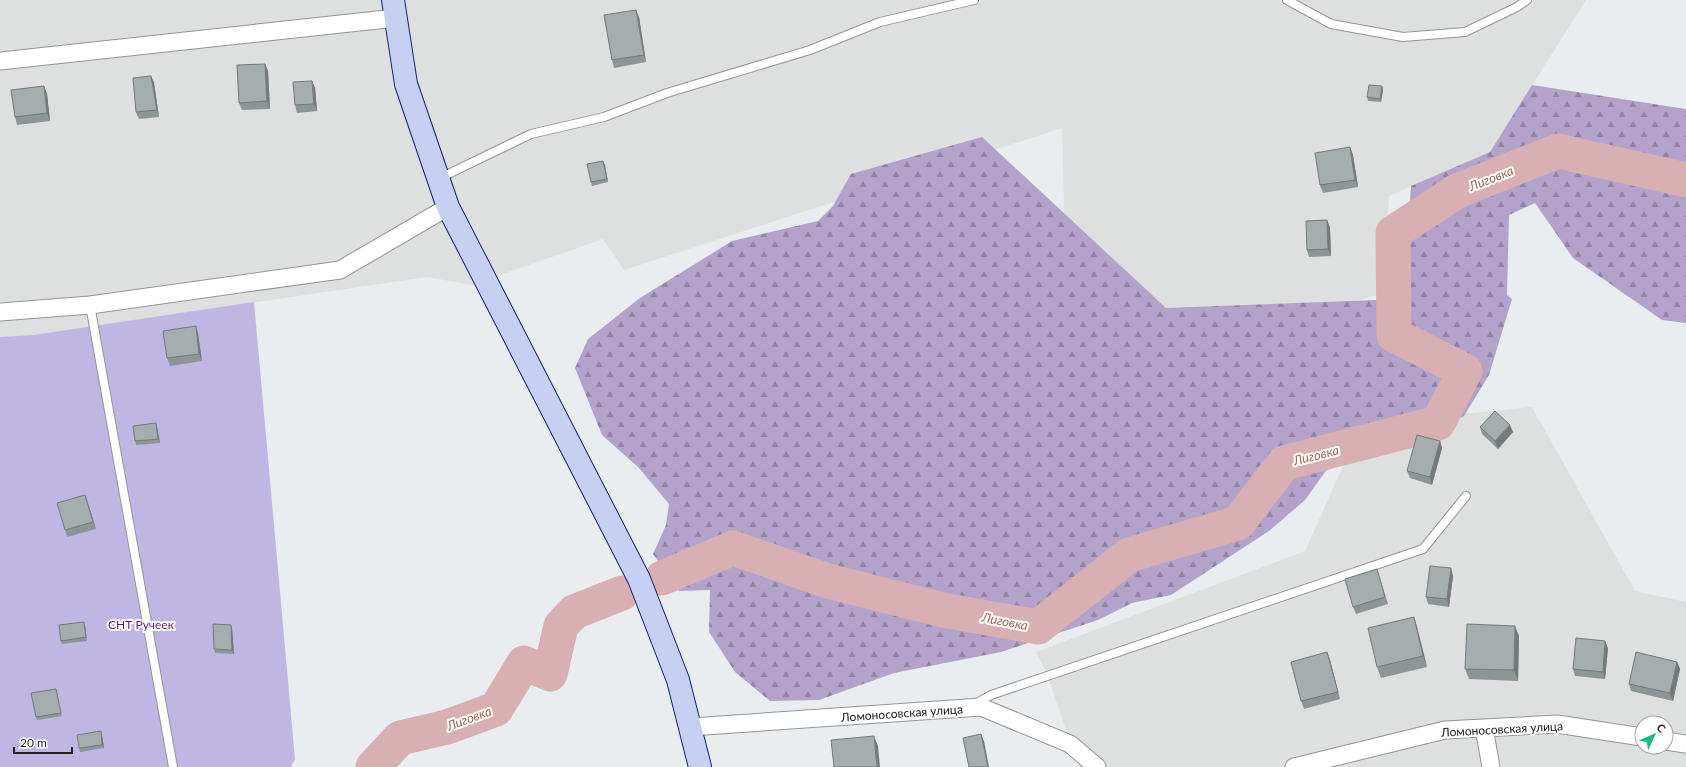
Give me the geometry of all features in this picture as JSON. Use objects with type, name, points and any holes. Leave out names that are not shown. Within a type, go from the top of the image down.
[{"type":"main road","points":[[394,9],[406,84],[448,207],[639,579],[678,680],[700,767]]},
{"type":"street","points":[[0,61],[394,9]]},
{"type":"street","points":[[0,312],[90,305],[340,270],[448,207]]},
{"type":"street","name":"Ломоносовская улица","points":[[690,727],[981,707],[1070,744],[1097,767]]},
{"type":"street","name":"Ломоносовская улица","points":[[1294,767],[1446,730],[1557,724],[1634,736]]},
{"type":"street","points":[[1484,728],[1491,767]]},
{"type":"street","points":[[1674,742],[1686,744]]},
{"type":"lane","points":[[439,178],[531,134],[604,117],[667,93],[810,50],[880,22],[974,0]]},
{"type":"lane","points":[[1287,0],[1331,24],[1403,37],[1465,32],[1517,7],[1527,0]]},
{"type":"lane","points":[[90,305],[173,767]]},
{"type":"lane","points":[[967,708],[992,695],[1423,550],[1466,496]]},
{"type":"shaded area","points":[[0,0],[1586,0],[1490,152],[1389,196],[1383,294],[1297,316],[1067,316],[1062,128],[624,270],[603,239],[472,285],[427,277],[33,335],[0,337]]},
{"type":"shaded area","points":[[1532,407],[1635,591],[1686,602],[1686,767],[1079,767],[1046,672],[1036,652],[1305,551],[1362,424]]},
{"type":"green space","points":[[1532,85],[1686,109],[1686,323],[1662,320],[1573,258],[1535,203],[1509,215],[1507,295],[1512,299],[1489,375],[1464,416],[1457,420],[1375,422],[1350,437],[1305,500],[1269,531],[1171,595],[1132,603],[1098,620],[1001,652],[894,673],[819,700],[770,701],[735,672],[709,632],[710,590],[679,591],[653,554],[666,525],[669,504],[638,467],[602,435],[575,368],[588,339],[640,298],[732,241],[818,221],[833,206],[851,174],[982,137],[1166,308],[1403,299],[1411,186],[1490,152]]},
{"type":"green space","name":"СНТ Ручеек","points":[[254,302],[295,759],[291,767],[0,767],[0,337],[33,335]]},
{"type":"building","points":[[636,10],[644,55],[612,60],[604,15]]},
{"type":"building","points":[[265,64],[267,101],[239,103],[237,65]]},
{"type":"building","points":[[151,76],[157,110],[136,112],[133,78]]},
{"type":"building","points":[[312,81],[314,104],[295,105],[293,82]]},
{"type":"building","points":[[1369,85],[1382,86],[1380,99],[1367,97]]},
{"type":"building","points":[[44,86],[47,113],[15,117],[11,90]]},
{"type":"building","points":[[1350,147],[1355,180],[1320,185],[1315,153]]},
{"type":"building","points":[[603,161],[607,179],[591,182],[587,164]]},
{"type":"building","points":[[1327,220],[1328,249],[1307,250],[1306,221]]},
{"type":"building","points":[[196,326],[199,354],[167,358],[163,331]]},
{"type":"building","points":[[1495,411],[1510,425],[1495,441],[1480,427]]},
{"type":"building","points":[[156,423],[158,439],[135,441],[133,426]]},
{"type":"building","points":[[1417,435],[1440,441],[1430,477],[1407,471]]},
{"type":"building","points":[[85,495],[93,522],[65,530],[57,503]]},
{"type":"building","points":[[1430,566],[1451,568],[1447,599],[1426,597]]},
{"type":"building","points":[[1377,569],[1385,597],[1353,607],[1345,579]]},
{"type":"building","points":[[1414,617],[1423,656],[1377,667],[1368,628]]},
{"type":"building","points":[[84,622],[86,637],[61,641],[59,625]]},
{"type":"building","points":[[213,624],[231,625],[232,650],[214,649]]},
{"type":"building","points":[[1467,624],[1515,626],[1514,670],[1465,669]]},
{"type":"building","points":[[1576,638],[1605,641],[1603,672],[1573,669]]},
{"type":"building","points":[[1327,652],[1338,692],[1301,701],[1291,662]]},
{"type":"building","points":[[1636,652],[1677,662],[1670,693],[1629,684]]},
{"type":"building","points":[[56,689],[61,713],[36,717],[31,693]]},
{"type":"building","points":[[101,731],[102,745],[79,748],[77,735]]},
{"type":"building","points":[[981,734],[988,767],[969,767],[963,738]]},
{"type":"building","points":[[874,736],[877,767],[834,767],[831,740]]},
{"type":"waterway","name":"Лиговка","points":[[662,578],[733,548],[828,581],[943,610],[1038,627],[1129,555],[1238,523],[1284,463],[1438,423],[1465,371],[1394,335],[1393,233],[1457,191],[1558,151],[1686,180]]},
{"type":"waterway","name":"Лиговка","points":[[373,767],[400,738],[447,727],[496,709],[524,663],[550,674],[561,626],[574,612],[622,593]]}]
